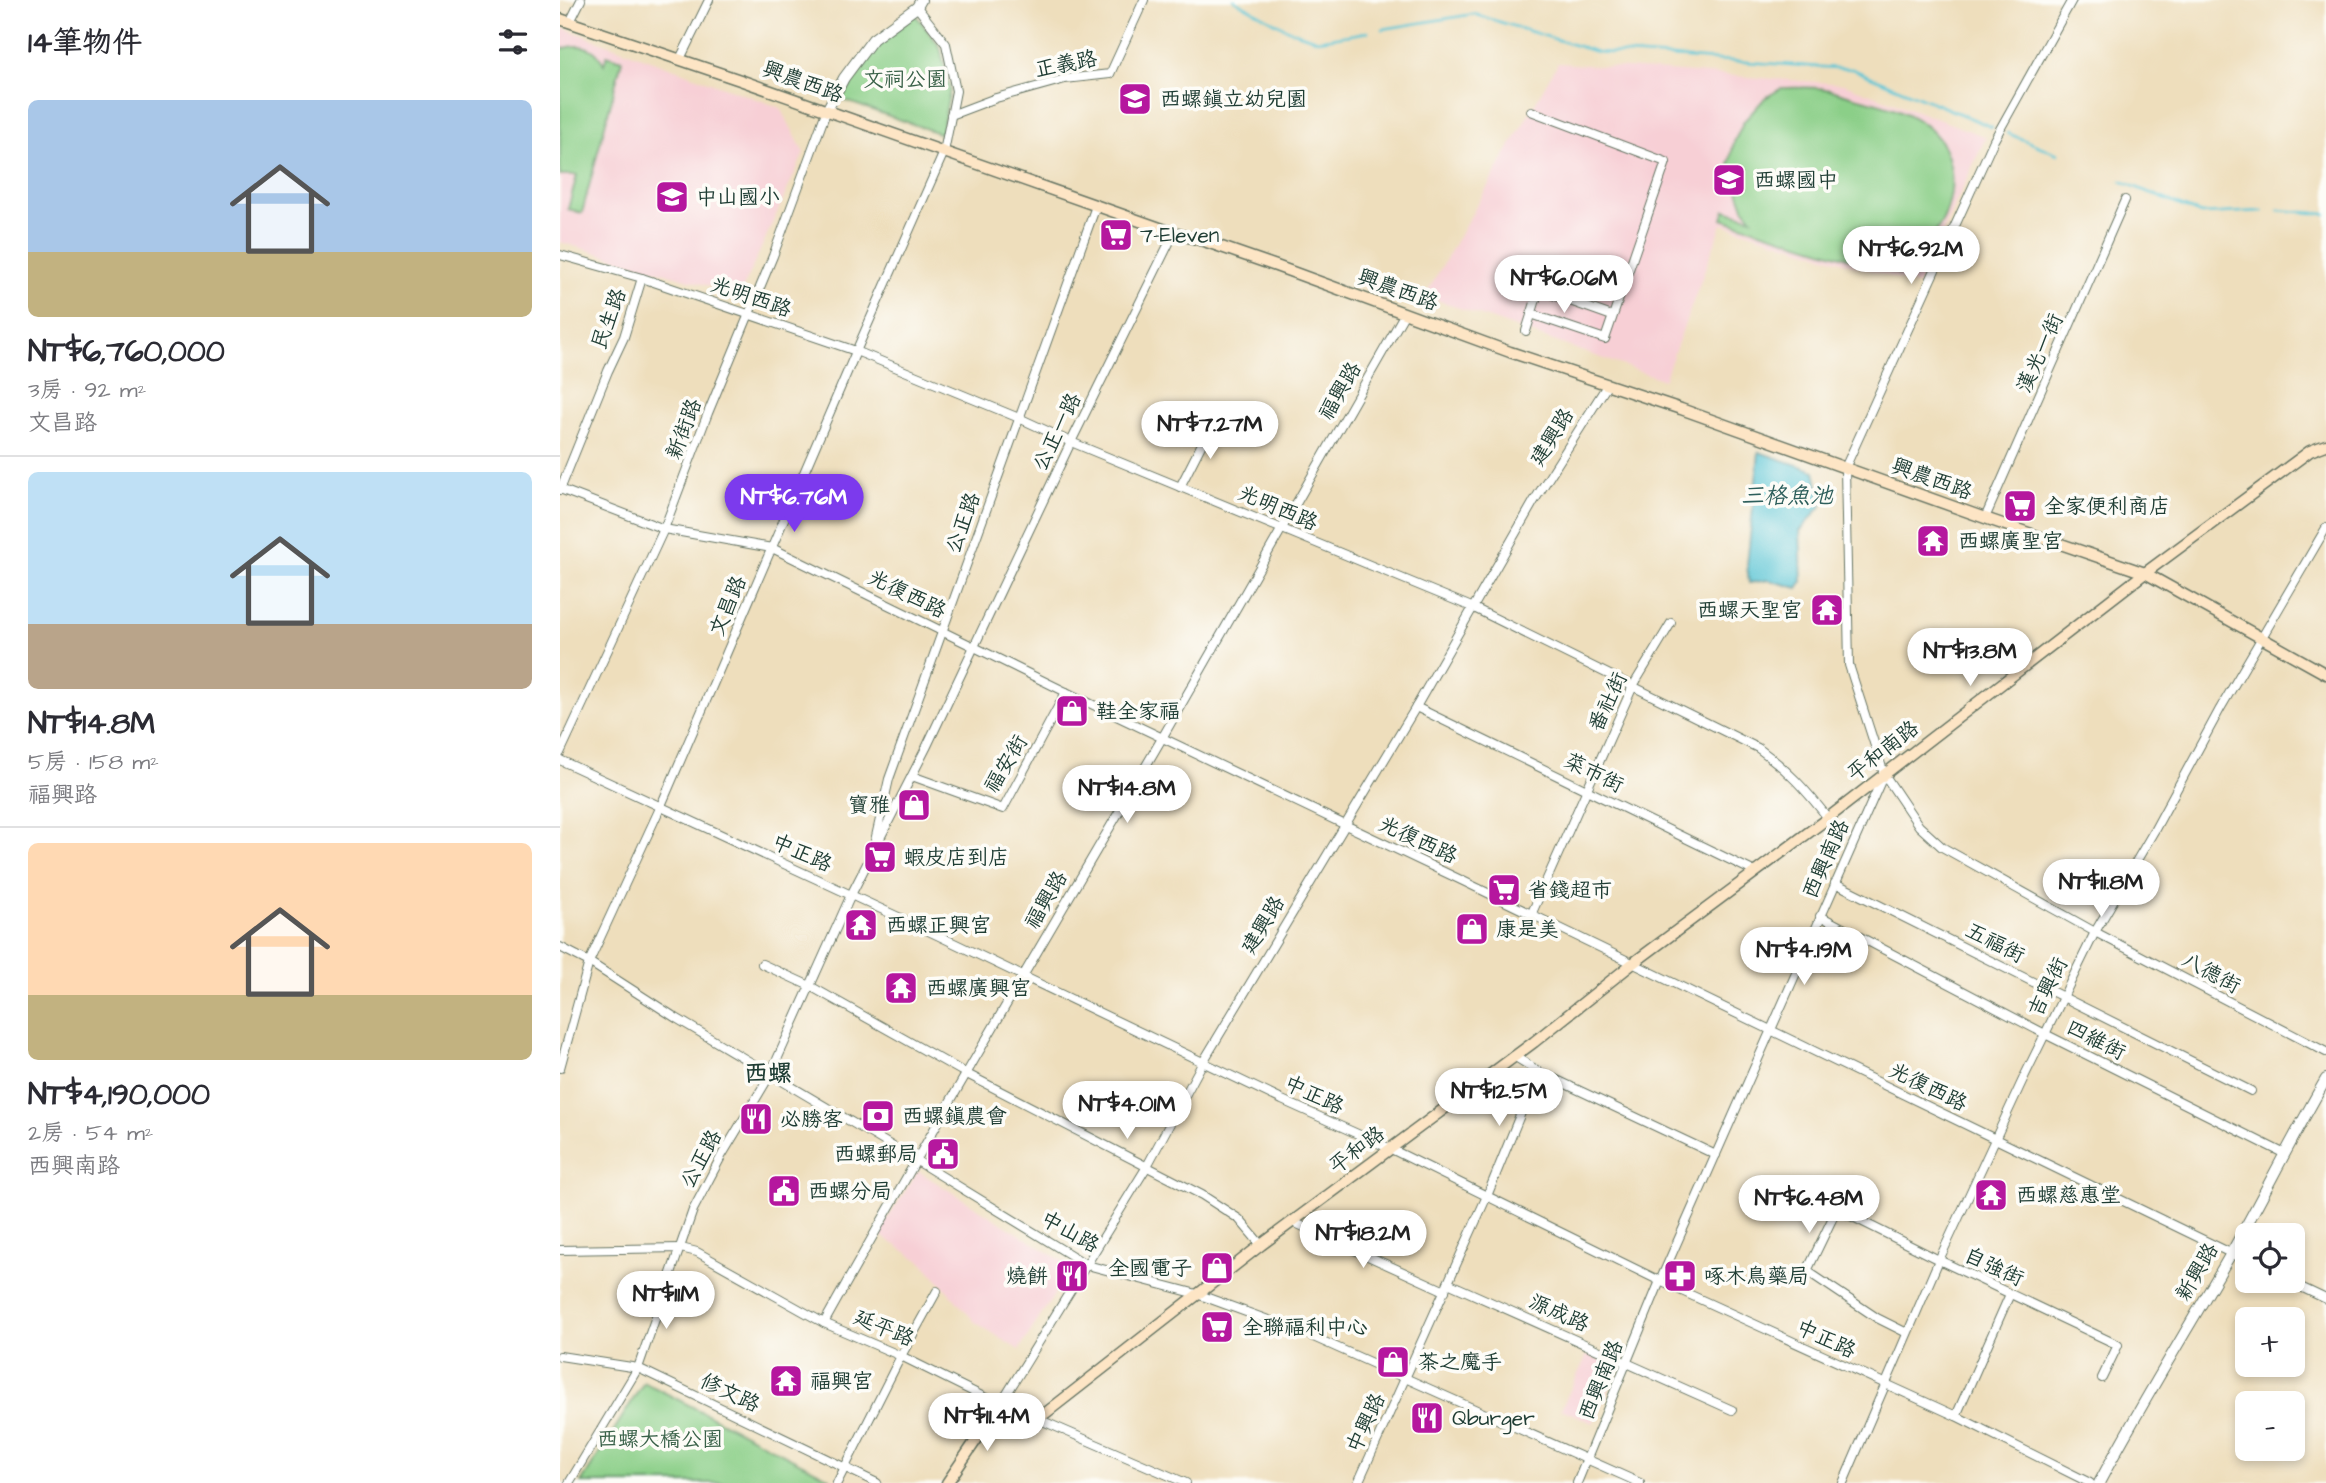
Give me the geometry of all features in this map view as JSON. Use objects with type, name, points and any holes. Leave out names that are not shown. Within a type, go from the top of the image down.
[{"type":"main road","name":"興農西路","points":[[565,20],[1174,233],[1230,250],[1510,352],[2145,573],[2326,674]]},
{"type":"main road","name":"平和南路","points":[[1632,964],[1828,818],[2145,573],[2310,451],[2326,445]]},
{"type":"main road","name":"平和路","points":[[1038,1419],[1197,1294],[1534,1042],[1632,964]]},
{"type":"main road","name":"延平路","points":[[1000,1405],[1038,1419]]},
{"type":"main road","name":"建興路","points":[[947,1483],[1000,1405]]},
{"type":"street","points":[[565,20],[581,0]]},
{"type":"street","points":[[680,59],[709,0]]},
{"type":"street","name":"正義路","points":[[951,116],[996,98],[1065,79],[1110,74],[1144,0]]},
{"type":"street","points":[[1884,774],[1849,665],[1845,468],[1954,225],[2006,119],[2071,0]]},
{"type":"street","points":[[826,112],[844,78],[873,39],[919,4]]},
{"type":"street","name":"文昌路","points":[[560,1068],[589,962],[660,808],[944,152],[956,91],[946,44],[919,4]]},
{"type":"street","points":[[1531,111],[1666,162],[1605,339],[1531,314]]},
{"type":"street","name":"新街路","points":[[560,753],[664,529],[750,315],[826,112]]},
{"type":"street","name":"漢光一街","points":[[1985,519],[2125,201]]},
{"type":"street","name":"公正路","points":[[872,855],[889,779],[1096,206]]},
{"type":"street","name":"公正一路","points":[[974,646],[1174,233]]},
{"type":"street","name":"光明西路","points":[[560,255],[642,278],[856,351],[1474,608],[1758,748],[1781,764],[1828,818]]},
{"type":"street","name":"民生路","points":[[560,489],[624,337],[642,278]]},
{"type":"street","points":[[1526,331],[1539,290],[1612,316]]},
{"type":"street","name":"福興路","points":[[824,1323],[965,1073],[1162,738],[1405,313]]},
{"type":"street","name":"建興路","points":[[1000,1405],[1146,1168],[1203,1062],[1416,708],[1534,501],[1608,384]]},
{"type":"street","points":[[1180,487],[1213,422]]},
{"type":"street","name":"光復西路","points":[[560,489],[664,529],[772,548],[2235,1255]]},
{"type":"street","name":"吉興街","points":[[1843,1483],[1939,1261],[2095,932],[2326,528]]},
{"type":"street","name":"番社街","points":[[1531,915],[1633,687],[1671,623]]},
{"type":"street","name":"公正路","points":[[569,1483],[638,1368],[693,1209],[770,1075],[851,895],[974,646]]},
{"type":"street","name":"福安街","points":[[912,776],[1003,809],[1066,692]]},
{"type":"street","name":"菜市街","points":[[1416,708],[1755,872]]},
{"type":"street","name":"中正路","points":[[560,760],[1023,975],[1391,1149],[1660,1281],[1955,1416],[2090,1483]]},
{"type":"street","name":"西興南路","points":[[1577,1483],[1660,1281],[1884,774]]},
{"type":"street","name":"八德街","points":[[1884,774],[1919,826],[1942,847],[2095,932],[2326,1052]]},
{"type":"street","name":"五福街","points":[[1835,883],[2251,1091]]},
{"type":"street","name":"四維街","points":[[1820,916],[2045,1034],[2283,1153]]},
{"type":"street","name":"中山路","points":[[560,947],[589,962],[770,1075],[1087,1265],[1197,1294],[1309,1335],[1640,1483]]},
{"type":"street","points":[[762,964],[810,986],[965,1073],[1202,1195],[1239,1219],[1261,1245]]},
{"type":"street","points":[[1514,1056],[1716,1155]]},
{"type":"street","name":"中興路","points":[[1358,1483],[1487,1196],[1538,1070]]},
{"type":"street","name":"新興路","points":[[2099,1483],[2133,1419],[2231,1253],[2283,1153],[2326,1079]]},
{"type":"street","name":"自強街","points":[[1823,1202],[1836,1211],[1939,1261],[2118,1345],[2102,1378]]},
{"type":"street","points":[[1836,1211],[1807,1271],[1877,1318],[1908,1333]]},
{"type":"street","name":"源成路","points":[[1293,1222],[1732,1410]]},
{"type":"street","name":"延平路","points":[[560,1250],[681,1248],[697,1252],[824,1323],[901,1356],[1000,1405]]},
{"type":"street","points":[[2305,1289],[2326,1299]]},
{"type":"street","points":[[837,1483],[937,1291]]},
{"type":"street","points":[[1955,1416],[2010,1294]]},
{"type":"street","name":"修文路","points":[[560,1356],[638,1368],[877,1483]]},
{"type":"street","name":"延平路","points":[[1038,1419],[1186,1483]]},
{"type":"shaded area","name":"中山國小","points":[[560,27],[781,108],[804,153],[740,295],[560,242]]},
{"type":"shaded area","name":"西螺國中","points":[[1558,63],[1844,84],[1986,137],[1918,285],[1722,224],[1664,380],[1425,296]]},
{"type":"shaded area","points":[[918,1171],[1072,1267],[1019,1350],[975,1322],[922,1262],[878,1234]]},
{"type":"shaded area","points":[[1587,1355],[1619,1368],[1593,1423],[1561,1409]]},
{"type":"green space","name":"文祠公園","points":[[915,14],[940,47],[950,90],[941,134],[840,99],[877,47]]},
{"type":"green space","points":[[574,46],[592,50],[604,64],[607,55],[622,60],[582,213],[568,209],[577,175],[560,175],[560,49]]},
{"type":"green space","points":[[1782,88],[1827,89],[1894,108],[1924,124],[1944,148],[1950,167],[1948,207],[1940,226],[1928,242],[1912,254],[1894,261],[1901,263],[1899,274],[1722,219],[1725,210],[1752,218],[1745,210],[1729,165],[1734,142],[1744,121],[1765,98]]},
{"type":"green space","name":"西螺大橋公園","points":[[644,1382],[830,1478],[829,1483],[581,1483]]},
{"type":"water","name":"三格魚池","points":[[1759,452],[1815,471],[1822,505],[1800,531],[1802,582],[1798,588],[1768,580],[1749,583],[1747,565]]},
{"type":"waterway","points":[[1234,0],[1289,30],[1318,40],[1368,32]]},
{"type":"waterway","points":[[1383,29],[1474,14],[1597,52],[1852,69],[1992,127]]},
{"type":"waterway","points":[[2007,133],[2058,154]]},
{"type":"waterway","points":[[2121,181],[2201,214],[2263,211]]},
{"type":"waterway","points":[[2278,210],[2326,214]]},
{"type":"place","name":"西螺鎮立幼兒園","points":[[1135,99]]},
{"type":"place","name":"西螺國中","points":[[1729,180]]},
{"type":"place","name":"中山國小","points":[[672,197]]},
{"type":"place","name":"7-Eleven","points":[[1116,235]]},
{"type":"place","name":"全家便利商店","points":[[2020,506]]},
{"type":"place","name":"西螺廣聖宮","points":[[1933,541]]},
{"type":"place","name":"西螺天聖宮","points":[[1827,610]]},
{"type":"place","name":"鞋全家福","points":[[1072,711]]},
{"type":"place","name":"寶雅","points":[[914,805]]},
{"type":"place","name":"蝦皮店到店","points":[[880,857]]},
{"type":"place","name":"省錢超市","points":[[1504,890]]},
{"type":"place","name":"西螺正興宮","points":[[861,925]]},
{"type":"place","name":"康是美","points":[[1472,929]]},
{"type":"place","name":"西螺廣興宮","points":[[901,988]]},
{"type":"place","name":"西螺鎮農會","points":[[878,1116]]},
{"type":"place","name":"必勝客","points":[[756,1119]]},
{"type":"place","name":"西螺郵局","points":[[943,1154]]},
{"type":"place","name":"西螺分局","points":[[784,1191]]},
{"type":"place","name":"西螺慈惠堂","points":[[1991,1195]]},
{"type":"place","name":"全國電子","points":[[1217,1268]]},
{"type":"place","name":"燒餅","points":[[1072,1276]]},
{"type":"place","name":"啄木鳥藥局","points":[[1680,1276]]},
{"type":"place","name":"全聯福利中心","points":[[1217,1327]]},
{"type":"place","name":"茶之魔手","points":[[1393,1362]]},
{"type":"place","name":"福興宮","points":[[786,1381]]},
{"type":"place","name":"Qburger","points":[[1427,1418]]},
{"type":"district","name":"西螺","points":[[768,1074]]}]
